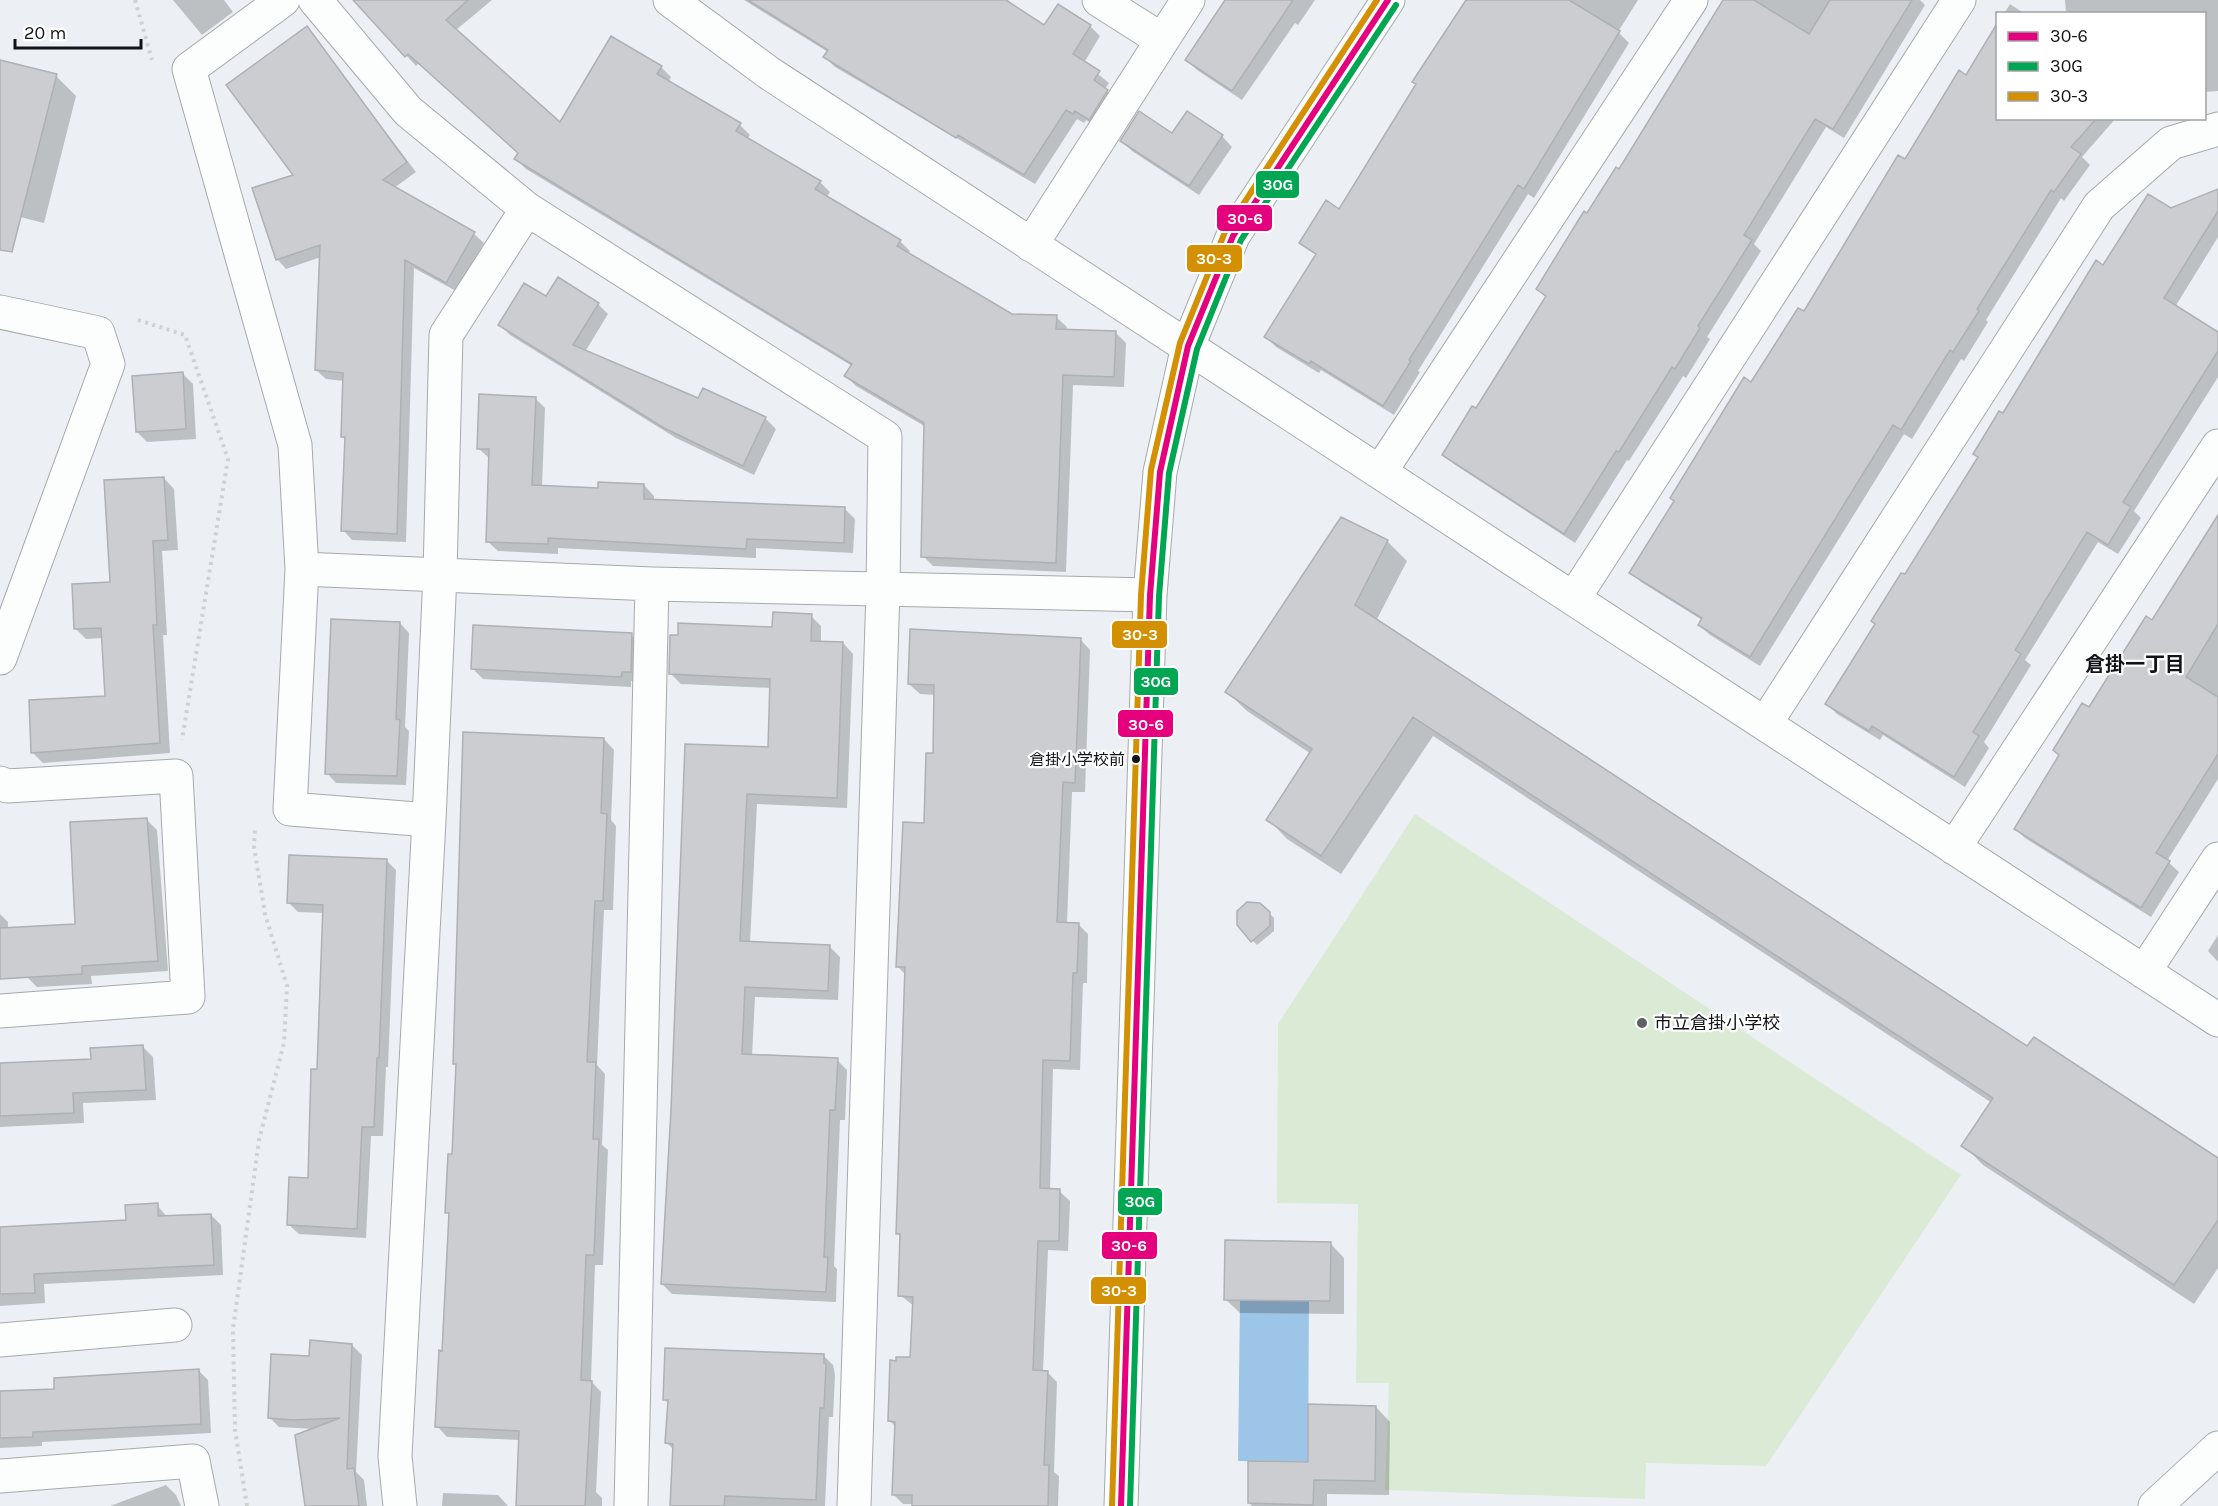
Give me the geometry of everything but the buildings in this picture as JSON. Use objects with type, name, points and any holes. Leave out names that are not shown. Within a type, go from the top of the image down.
[{"type":"street","points":[[283,0],[189,69],[295,445],[302,569],[290,809],[429,820]]},
{"type":"street","points":[[315,0],[408,111],[527,209],[885,437],[883,590],[854,1506]]},
{"type":"street","points":[[670,0],[769,73],[2218,1020]]},
{"type":"street","points":[[1099,0],[1162,40]]},
{"type":"street","points":[[1031,245],[1188,0]]},
{"type":"street","points":[[1121,1506],[1150,594],[1160,472],[1188,346],[1233,236],[1388,0]]},
{"type":"street","points":[[1380,472],[1691,0]]},
{"type":"street","points":[[1574,598],[1959,0]]},
{"type":"street","points":[[1765,724],[2099,206],[2171,143],[2218,129]]},
{"type":"street","points":[[400,1506],[395,1456],[429,820],[440,574],[446,334],[527,209]]},
{"type":"street","points":[[0,312],[98,333],[108,364],[0,658]]},
{"type":"street","points":[[1954,848],[2218,446]]},
{"type":"street","points":[[302,569],[652,584],[1150,594]]},
{"type":"street","points":[[631,1506],[652,584]]},
{"type":"street","points":[[0,783],[7,786],[176,776],[188,997],[0,1011]]},
{"type":"street","points":[[2144,972],[2218,859]]},
{"type":"street","points":[[0,1340],[175,1325]]},
{"type":"street","points":[[2155,1506],[2218,1448]]},
{"type":"street","points":[[0,1476],[193,1461],[202,1506]]},
{"type":"path","points":[[135,0],[154,69]]},
{"type":"path","points":[[138,320],[185,335],[228,459],[176,776]]},
{"type":"path","points":[[247,1506],[235,1430],[233,1329],[259,1140],[284,1043],[286,986],[265,914],[254,847],[255,823]]},
{"type":"green space","points":[[1415,814],[1961,1175],[1766,1466],[1646,1463],[1645,1499],[1385,1490],[1389,1383],[1356,1383],[1358,1204],[1277,1203],[1278,1024]]},
{"type":"water","points":[[1240,1300],[1309,1300],[1308,1462],[1238,1461]]},
{"type":"transit line","name":"30-3","points":[[1112,1506],[1141,595],[1151,470],[1180,343],[1225,232],[1377,0]]},
{"type":"transit line","name":"30-6","points":[[1121,1506],[1150,595],[1160,472],[1188,346],[1233,236],[1388,0]]},
{"type":"transit line","name":"30G","points":[[1130,1506],[1159,596],[1169,473],[1197,349],[1241,240],[1396,5]]},
{"type":"place","name":"倉掛小学校前","points":[[1136,759]]},
{"type":"place","name":"市立倉掛小学校","points":[[1642,1023]]},
{"type":"district","name":"倉掛一丁目","points":[[2135,664]]}]
